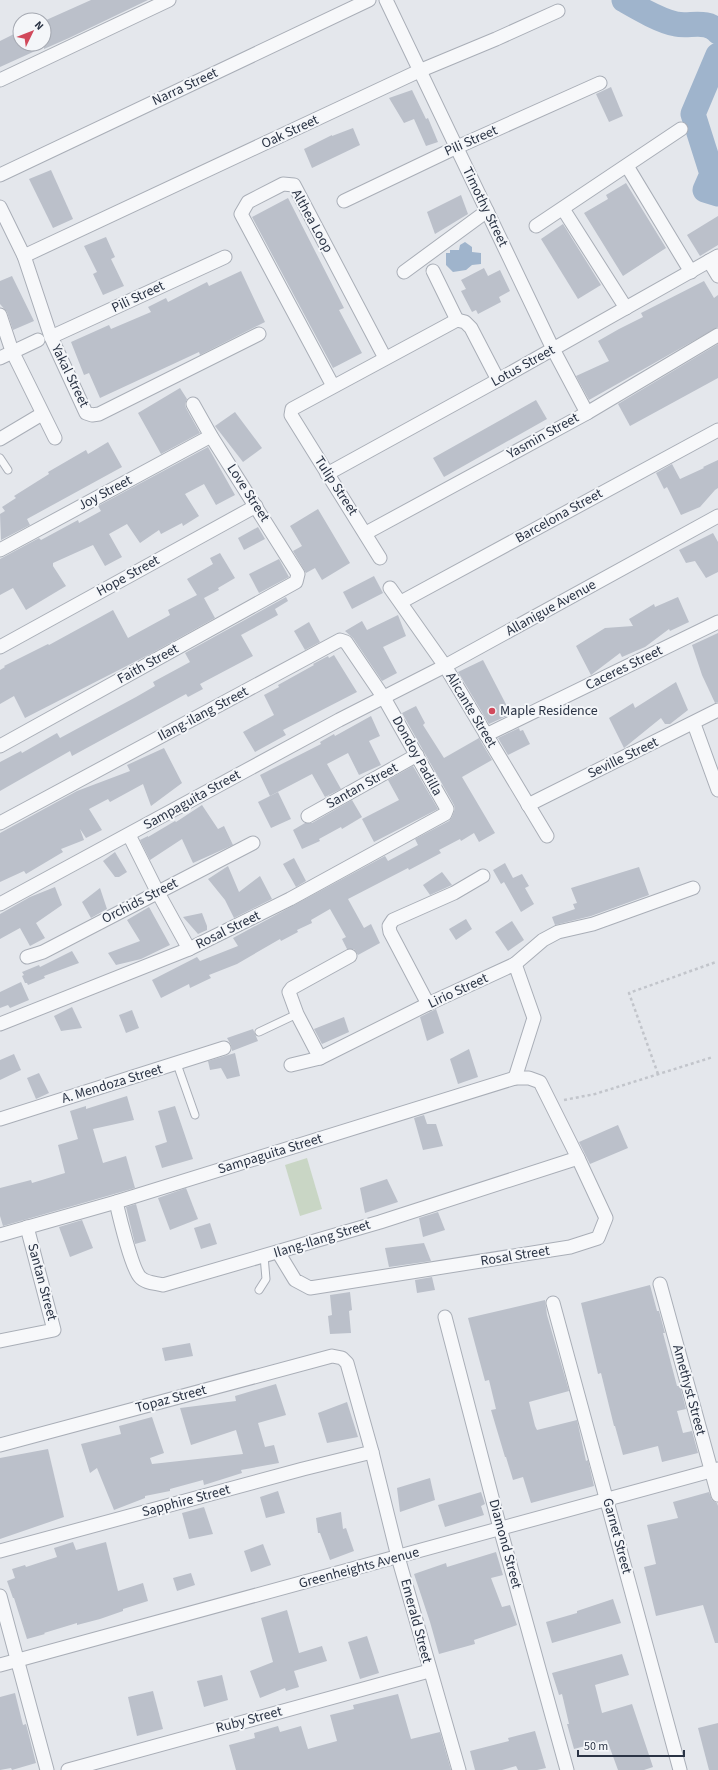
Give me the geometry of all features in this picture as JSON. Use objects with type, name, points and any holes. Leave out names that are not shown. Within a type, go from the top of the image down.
[{"type":"street","points":[[0,80],[169,0]]},
{"type":"street","name":"Narra Street","points":[[0,175],[370,0]]},
{"type":"street","name":"Timothy Street","points":[[386,0],[455,148],[553,349],[587,413]]},
{"type":"street","name":"Oak Street","points":[[24,256],[419,71],[496,40],[558,11]]},
{"type":"street","name":"Pili Street","points":[[344,201],[455,148],[600,83]]},
{"type":"street","points":[[536,226],[681,129]]},
{"type":"street","points":[[627,166],[691,272]]},
{"type":"street","name":"Althea Loop","points":[[333,386],[241,214],[248,202],[283,184],[294,185],[385,358]]},
{"type":"street","name":"Yakal Street","points":[[0,206],[24,256],[51,337],[86,412],[92,415],[99,414],[259,334]]},
{"type":"street","points":[[563,209],[626,308]]},
{"type":"street","points":[[404,272],[487,211]]},
{"type":"street","name":"Pili Street","points":[[51,337],[225,257]]},
{"type":"street","points":[[714,258],[718,276]]},
{"type":"street","name":"Lotus Street","points":[[327,474],[498,380],[714,258]]},
{"type":"street","points":[[432,271],[457,320]]},
{"type":"street","points":[[0,315],[12,351],[55,438]]},
{"type":"street","points":[[333,386],[457,320],[465,322],[470,328],[498,380]]},
{"type":"street","name":"Yasmin Street","points":[[366,533],[587,413],[718,335]]},
{"type":"street","points":[[0,358],[38,340]]},
{"type":"street","name":"Tulip Street","points":[[333,386],[292,409],[291,415],[327,474],[366,533],[380,558]]},
{"type":"street","name":"Love Street","points":[[193,404],[211,436],[298,574],[296,582]]},
{"type":"street","points":[[0,439],[42,414]]},
{"type":"street","name":"Barcelona Street","points":[[401,602],[718,430]]},
{"type":"street","name":"Joy Street","points":[[0,550],[211,436]]},
{"type":"street","name":"Hope Street","points":[[0,647],[256,506]]},
{"type":"street","name":"Allanigue Avenue","points":[[384,698],[718,516]]},
{"type":"street","name":"Faith Street","points":[[0,746],[296,582]]},
{"type":"street","name":"Alicante Street","points":[[390,588],[445,666],[547,836]]},
{"type":"street","name":"Caceres Street","points":[[486,735],[718,622]]},
{"type":"street","name":"Ilang-ilang Street","points":[[0,823],[340,640],[346,642],[384,698]]},
{"type":"street","name":"Dondoy Padilla","points":[[384,698],[446,809],[445,814]]},
{"type":"street","name":"Sampaguita Street","points":[[0,904],[339,720],[384,698]]},
{"type":"street","name":"Seville Street","points":[[528,805],[694,724],[718,710]]},
{"type":"street","points":[[694,724],[718,790]]},
{"type":"street","name":"Santan Street","points":[[308,816],[417,755]]},
{"type":"street","name":"Rosal Street","points":[[0,1024],[189,949],[290,899],[445,814]]},
{"type":"street","points":[[129,835],[157,892],[189,949]]},
{"type":"street","name":"Orchids Street","points":[[28,957],[43,952],[253,843]]},
{"type":"street","points":[[428,1004],[390,932],[389,926],[393,920],[454,893],[483,876]]},
{"type":"street","name":"Lirio Street","points":[[291,1065],[320,1058],[428,1004],[515,964],[543,940],[558,932],[593,924],[692,888]]},
{"type":"street","points":[[320,1058],[297,1014],[289,992],[292,988],[350,956]]},
{"type":"street","points":[[515,964],[534,1018],[515,1078]]},
{"type":"street","name":"A. Mendoza Street","points":[[0,1120],[224,1048]]},
{"type":"street","name":"Sampaguita Street","points":[[0,1235],[116,1202],[515,1078],[529,1078],[540,1082]]},
{"type":"street","name":"Rosal Street","points":[[278,1252],[296,1280],[310,1288],[570,1247],[598,1238],[606,1218],[540,1082]]},
{"type":"street","name":"Ilang-Ilang Street","points":[[116,1202],[128,1246],[139,1277],[149,1282],[163,1285],[380,1222],[578,1158]]},
{"type":"street","name":"Santan Street","points":[[0,1341],[54,1330],[27,1227]]},
{"type":"street","name":"Amethyst Street","points":[[660,1284],[715,1470],[718,1495]]},
{"type":"street","name":"Garnet Street","points":[[553,1303],[680,1770]]},
{"type":"street","name":"Diamond Street","points":[[445,1317],[500,1528],[567,1770]]},
{"type":"street","name":"Topaz Street","points":[[0,1445],[332,1356],[342,1358]]},
{"type":"street","name":"Emerald Street","points":[[342,1358],[347,1362],[429,1671],[459,1770]]},
{"type":"street","name":"Sapphire Street","points":[[0,1551],[372,1452]]},
{"type":"street","name":"Greenheights Avenue","points":[[0,1665],[715,1470]]},
{"type":"street","points":[[0,1596],[47,1770]]},
{"type":"street","name":"Ruby Street","points":[[68,1770],[429,1671]]},
{"type":"lane","points":[[0,458],[8,470]]},
{"type":"lane","points":[[259,1032],[297,1014]]},
{"type":"lane","points":[[177,1064],[196,1115]]},
{"type":"lane","points":[[258,1290],[266,1278],[264,1256]]},
{"type":"path","points":[[658,1074],[629,993],[716,962]]},
{"type":"path","points":[[551,1102],[595,1094],[713,1057]]},
{"type":"green space","points":[[307,1158],[322,1209],[300,1216],[285,1165]]},
{"type":"water","points":[[465,242],[472,247],[472,252],[481,253],[481,264],[472,265],[466,270],[453,272],[446,265],[446,253],[450,253],[450,250],[459,250],[460,245]]},
{"type":"building","points":[[91,0],[148,0],[52,45],[52,17]]},
{"type":"building","points":[[12,35],[12,52],[33,52],[0,67],[0,41]]},
{"type":"building","points":[[611,87],[623,116],[609,122],[596,94]]},
{"type":"building","points":[[412,90],[426,119],[428,118],[438,142],[426,146],[414,119],[404,123],[389,98]]},
{"type":"building","points":[[353,128],[360,145],[312,168],[304,149],[332,135]]},
{"type":"building","points":[[51,170],[73,219],[53,228],[29,179]]},
{"type":"building","points":[[626,183],[666,248],[623,276],[584,213],[608,199],[606,195]]},
{"type":"building","points":[[461,195],[468,214],[435,234],[427,212]]},
{"type":"building","points":[[288,198],[344,308],[339,310],[362,353],[333,368],[252,217]]},
{"type":"building","points":[[718,216],[718,245],[700,256],[687,235]]},
{"type":"building","points":[[563,224],[601,285],[578,299],[541,239]]},
{"type":"building","points":[[106,237],[115,257],[111,259],[124,286],[103,295],[93,274],[97,272],[84,246]]},
{"type":"building","points":[[484,268],[488,276],[500,270],[510,291],[499,297],[501,302],[478,314],[476,310],[472,312],[461,291],[466,289],[461,280]]},
{"type":"building","points":[[241,271],[265,322],[200,355],[199,352],[100,398],[89,373],[84,375],[71,342],[109,325],[111,329],[151,312],[148,307],[166,298],[168,302],[207,282],[209,286]]},
{"type":"building","points":[[12,276],[34,321],[13,330],[7,312],[0,304],[0,281]]},
{"type":"building","points":[[704,281],[714,298],[718,295],[718,327],[589,400],[576,376],[609,361],[598,341],[643,317],[641,313]]},
{"type":"building","points":[[718,344],[718,378],[630,426],[618,404]]},
{"type":"building","points":[[180,388],[187,399],[185,404],[186,408],[200,433],[161,454],[138,413]]},
{"type":"building","points":[[536,400],[547,419],[444,477],[433,458]]},
{"type":"building","points":[[235,412],[262,448],[243,462],[215,426]]},
{"type":"building","points":[[108,442],[122,467],[27,519],[30,525],[1,540],[0,514],[5,511],[2,507],[16,498],[14,496],[49,474],[48,472],[86,450],[88,454]]},
{"type":"building","points":[[208,447],[235,495],[216,505],[204,484],[185,494],[199,516],[183,526],[182,523],[161,534],[159,530],[140,543],[127,524],[109,534],[122,557],[105,566],[93,545],[53,563],[53,566],[66,586],[26,610],[13,588],[0,595],[0,559],[39,538],[41,540],[78,520],[79,523],[101,511],[98,506]]},
{"type":"building","points":[[718,460],[718,488],[700,507],[681,515],[667,487],[664,489],[656,473],[672,464],[680,479]]},
{"type":"building","points":[[318,509],[350,563],[322,580],[315,568],[306,573],[293,551],[302,546],[290,526]]},
{"type":"building","points":[[258,527],[265,539],[244,550],[238,538]]},
{"type":"building","points":[[713,533],[718,542],[718,572],[706,578],[695,561],[686,563],[679,550]]},
{"type":"building","points":[[220,553],[235,578],[218,588],[219,590],[204,598],[215,618],[152,653],[25,718],[14,696],[0,704],[0,670],[5,667],[4,666],[48,644],[49,645],[113,610],[128,638],[170,615],[168,610],[197,595],[187,579],[213,564],[210,558]]},
{"type":"building","points":[[279,559],[289,577],[259,593],[249,574]]},
{"type":"building","points":[[374,576],[383,593],[352,609],[343,592]]},
{"type":"building","points":[[286,597],[288,601],[275,609],[278,615],[241,635],[253,656],[200,684],[203,689],[188,697],[186,694],[72,756],[70,751],[0,791],[0,762],[21,751],[22,753],[57,733],[60,738],[136,697],[155,686],[153,682],[190,662],[185,653]]},
{"type":"building","points":[[678,597],[689,622],[670,631],[669,629],[645,647],[622,657],[620,653],[591,675],[576,646],[605,628],[633,626],[629,619],[654,604],[655,607]]},
{"type":"building","points":[[398,615],[406,636],[383,647],[397,673],[382,681],[353,638],[345,631],[362,621],[367,630]]},
{"type":"building","points":[[309,622],[320,642],[305,650],[294,631]]},
{"type":"building","points":[[718,633],[718,702],[715,703],[702,675],[692,645]]},
{"type":"building","points":[[334,655],[357,692],[283,730],[286,735],[255,752],[243,732],[274,715],[264,695],[279,687],[278,685],[314,665],[313,664],[328,656],[329,658]]},
{"type":"building","points":[[483,660],[511,714],[489,724],[458,672]]},
{"type":"building","points":[[676,682],[688,710],[670,724],[665,724],[661,718],[624,748],[609,718],[633,703],[635,708]]},
{"type":"building","points":[[416,706],[425,723],[423,725],[444,758],[479,738],[492,760],[462,777],[495,833],[479,842],[474,833],[461,841],[460,839],[439,850],[441,853],[348,899],[364,928],[371,924],[380,943],[358,955],[354,949],[347,949],[342,939],[346,937],[330,909],[311,920],[312,923],[297,930],[298,932],[281,941],[280,939],[237,964],[209,975],[211,978],[190,988],[189,984],[161,998],[152,980],[197,957],[200,961],[238,946],[233,938],[385,856],[388,861],[418,845],[415,839],[449,821],[455,809],[454,805],[402,713]]},
{"type":"building","points":[[371,716],[380,736],[369,741],[381,765],[359,775],[348,753],[327,764],[341,789],[325,797],[312,774],[270,796],[260,775],[321,744],[320,742],[334,734],[335,736]]},
{"type":"building","points":[[519,728],[520,731],[523,730],[530,744],[508,755],[498,738]]},
{"type":"building","points":[[164,748],[182,783],[151,806],[143,784],[110,802],[108,799],[89,809],[102,830],[86,838],[80,829],[84,840],[61,849],[63,852],[26,874],[24,871],[0,882],[0,833],[77,791],[130,771],[127,765]]},
{"type":"building","points":[[413,766],[438,809],[374,842],[362,819],[399,800],[388,780]]},
{"type":"building","points":[[278,792],[291,819],[271,828],[258,802]]},
{"type":"building","points":[[352,800],[362,817],[342,829],[341,827],[319,839],[320,841],[302,849],[293,830],[305,823],[312,823]]},
{"type":"building","points":[[202,805],[218,829],[224,826],[233,845],[193,863],[182,839],[150,860],[140,840],[175,821],[176,822]]},
{"type":"building","points":[[115,852],[127,872],[119,877],[115,877],[103,861]]},
{"type":"building","points":[[294,858],[306,881],[296,887],[283,864]]},
{"type":"building","points":[[505,863],[513,878],[522,874],[529,886],[525,888],[534,904],[521,912],[504,882],[501,884],[493,870]]},
{"type":"building","points":[[228,866],[239,892],[260,876],[272,899],[234,918],[225,900],[208,879]]},
{"type":"building","points":[[639,867],[649,895],[591,916],[555,925],[552,917],[575,909],[573,904],[577,903],[571,888]]},
{"type":"building","points":[[442,872],[452,885],[430,895],[423,885]]},
{"type":"building","points":[[55,887],[62,905],[36,923],[45,938],[30,946],[20,928],[0,939],[0,914],[30,897]]},
{"type":"building","points":[[100,888],[107,909],[91,918],[82,902]]},
{"type":"building","points":[[149,907],[170,945],[141,959],[116,965],[108,953],[140,941],[127,920]]},
{"type":"building","points":[[202,913],[207,930],[198,934],[183,917]]},
{"type":"building","points":[[466,919],[472,929],[456,940],[449,929]]},
{"type":"building","points":[[512,921],[524,940],[508,951],[495,932]]},
{"type":"building","points":[[72,951],[79,963],[44,976],[45,978],[28,985],[25,983],[22,972],[39,965],[40,967]]},
{"type":"building","points":[[21,982],[29,1000],[10,1008],[8,1005],[0,1008],[0,992]]},
{"type":"building","points":[[72,1007],[82,1028],[61,1031],[54,1016]]},
{"type":"building","points":[[436,1009],[444,1033],[427,1041],[420,1017]]},
{"type":"building","points":[[132,1010],[139,1028],[126,1033],[119,1015]]},
{"type":"building","points":[[344,1017],[349,1032],[322,1044],[314,1029]]},
{"type":"building","points":[[253,1029],[258,1041],[232,1051],[231,1045],[227,1038]]},
{"type":"building","points":[[469,1049],[478,1077],[458,1084],[450,1059]]},
{"type":"building","points":[[235,1053],[240,1076],[227,1079],[221,1068],[210,1070],[208,1061]]},
{"type":"building","points":[[14,1054],[21,1070],[0,1080],[0,1060]]},
{"type":"building","points":[[39,1073],[49,1093],[36,1099],[27,1078]]},
{"type":"building","points":[[127,1096],[134,1120],[93,1129],[103,1163],[126,1156],[135,1188],[3,1226],[0,1216],[0,1188],[31,1180],[32,1183],[65,1173],[58,1145],[78,1139],[70,1111],[86,1106],[86,1109]]},
{"type":"building","points":[[175,1106],[193,1159],[162,1168],[155,1146],[167,1142],[158,1111]]},
{"type":"building","points":[[424,1115],[427,1124],[436,1124],[443,1146],[423,1150],[414,1118]]},
{"type":"building","points":[[618,1125],[628,1148],[590,1164],[579,1142]]},
{"type":"building","points":[[387,1179],[398,1202],[365,1213],[360,1188]]},
{"type":"building","points":[[186,1188],[198,1219],[170,1230],[158,1198]]},
{"type":"building","points":[[136,1204],[146,1241],[135,1244],[126,1207]]},
{"type":"building","points":[[438,1212],[445,1230],[423,1237],[419,1218]]},
{"type":"building","points":[[82,1220],[93,1248],[70,1257],[59,1227]]},
{"type":"building","points":[[210,1223],[217,1244],[201,1249],[194,1228]]},
{"type":"building","points":[[424,1243],[431,1261],[389,1267],[385,1248]]},
{"type":"building","points":[[432,1277],[435,1290],[417,1293],[415,1280]]},
{"type":"building","points":[[650,1285],[665,1333],[663,1333],[677,1386],[680,1386],[686,1409],[677,1411],[683,1433],[692,1431],[698,1453],[662,1462],[658,1446],[623,1455],[601,1373],[598,1374],[581,1303]]},
{"type":"building","points":[[350,1292],[352,1310],[349,1311],[351,1333],[330,1334],[328,1316],[332,1315],[330,1295]]},
{"type":"building","points":[[545,1300],[547,1315],[569,1391],[529,1402],[535,1426],[537,1430],[577,1420],[586,1461],[588,1460],[594,1486],[531,1503],[523,1477],[513,1480],[505,1457],[491,1410],[496,1409],[489,1380],[485,1381],[468,1318]]},
{"type":"building","points":[[190,1343],[193,1356],[165,1361],[162,1348]]},
{"type":"building","points":[[276,1384],[286,1415],[258,1423],[265,1447],[274,1445],[279,1463],[241,1470],[242,1473],[204,1485],[203,1480],[170,1489],[170,1491],[145,1496],[145,1498],[114,1510],[97,1468],[90,1473],[81,1444],[121,1434],[119,1426],[152,1417],[164,1453],[150,1458],[152,1464],[243,1454],[236,1430],[191,1445],[180,1408],[236,1401],[235,1396]]},
{"type":"building","points":[[347,1402],[358,1437],[327,1443],[318,1413]]},
{"type":"building","points":[[48,1449],[64,1517],[0,1539],[0,1458]]},
{"type":"building","points":[[430,1478],[435,1500],[400,1512],[397,1488]]},
{"type":"building","points":[[278,1491],[285,1513],[266,1518],[260,1497]]},
{"type":"building","points":[[481,1492],[485,1504],[481,1506],[484,1515],[445,1527],[438,1505]]},
{"type":"building","points":[[709,1492],[712,1500],[717,1503],[718,1506],[718,1643],[715,1643],[703,1605],[656,1616],[644,1567],[656,1564],[647,1525],[678,1518],[673,1502]]},
{"type":"building","points":[[204,1507],[213,1534],[189,1539],[182,1513]]},
{"type":"building","points":[[341,1512],[343,1529],[346,1528],[354,1551],[330,1560],[320,1533],[318,1533],[316,1518]]},
{"type":"building","points":[[73,1542],[76,1550],[106,1542],[118,1591],[143,1583],[148,1601],[123,1609],[123,1611],[100,1619],[77,1625],[77,1623],[27,1639],[7,1581],[15,1578],[12,1569],[25,1565],[26,1567],[57,1557],[54,1548]]},
{"type":"building","points":[[263,1544],[271,1565],[251,1572],[244,1551]]},
{"type":"building","points":[[496,1552],[503,1575],[491,1578],[502,1607],[510,1605],[517,1625],[474,1640],[475,1644],[439,1654],[414,1574],[446,1563],[447,1567]]},
{"type":"building","points":[[191,1573],[195,1585],[177,1591],[173,1578]]},
{"type":"building","points":[[613,1599],[621,1623],[552,1643],[546,1622],[577,1613],[577,1611]]},
{"type":"building","points":[[287,1610],[299,1653],[322,1646],[327,1661],[294,1671],[299,1687],[286,1691],[285,1688],[260,1698],[250,1671],[273,1662],[261,1618]]},
{"type":"building","points":[[367,1636],[379,1673],[360,1679],[348,1642]]},
{"type":"building","points":[[622,1654],[629,1675],[595,1685],[602,1713],[632,1704],[653,1767],[644,1770],[618,1770],[607,1740],[574,1749],[567,1724],[569,1724],[562,1694],[559,1695],[552,1673]]},
{"type":"building","points":[[222,1675],[228,1700],[204,1707],[197,1681]]},
{"type":"building","points":[[153,1691],[163,1729],[137,1736],[128,1697]]},
{"type":"building","points":[[15,1693],[23,1725],[26,1724],[36,1763],[12,1770],[11,1768],[0,1770],[0,1697]]},
{"type":"building","points":[[398,1694],[411,1739],[440,1732],[451,1770],[236,1770],[229,1745],[255,1738],[254,1733],[278,1726],[280,1732],[301,1726],[308,1749],[337,1741],[330,1715],[354,1709],[353,1705]]},
{"type":"building","points":[[718,1723],[718,1770],[709,1770],[698,1728]]},
{"type":"building","points":[[535,1731],[546,1768],[537,1770],[518,1770],[516,1766],[502,1770],[475,1770],[470,1751],[509,1741],[508,1738]]},
{"type":"waterway","points":[[624,0],[663,20],[681,25],[698,24],[709,26],[718,32]]},
{"type":"waterway","points":[[718,55],[693,114],[712,174],[705,190],[718,194]]},
{"type":"place","name":"Maple Residence","points":[[492,711]]}]
